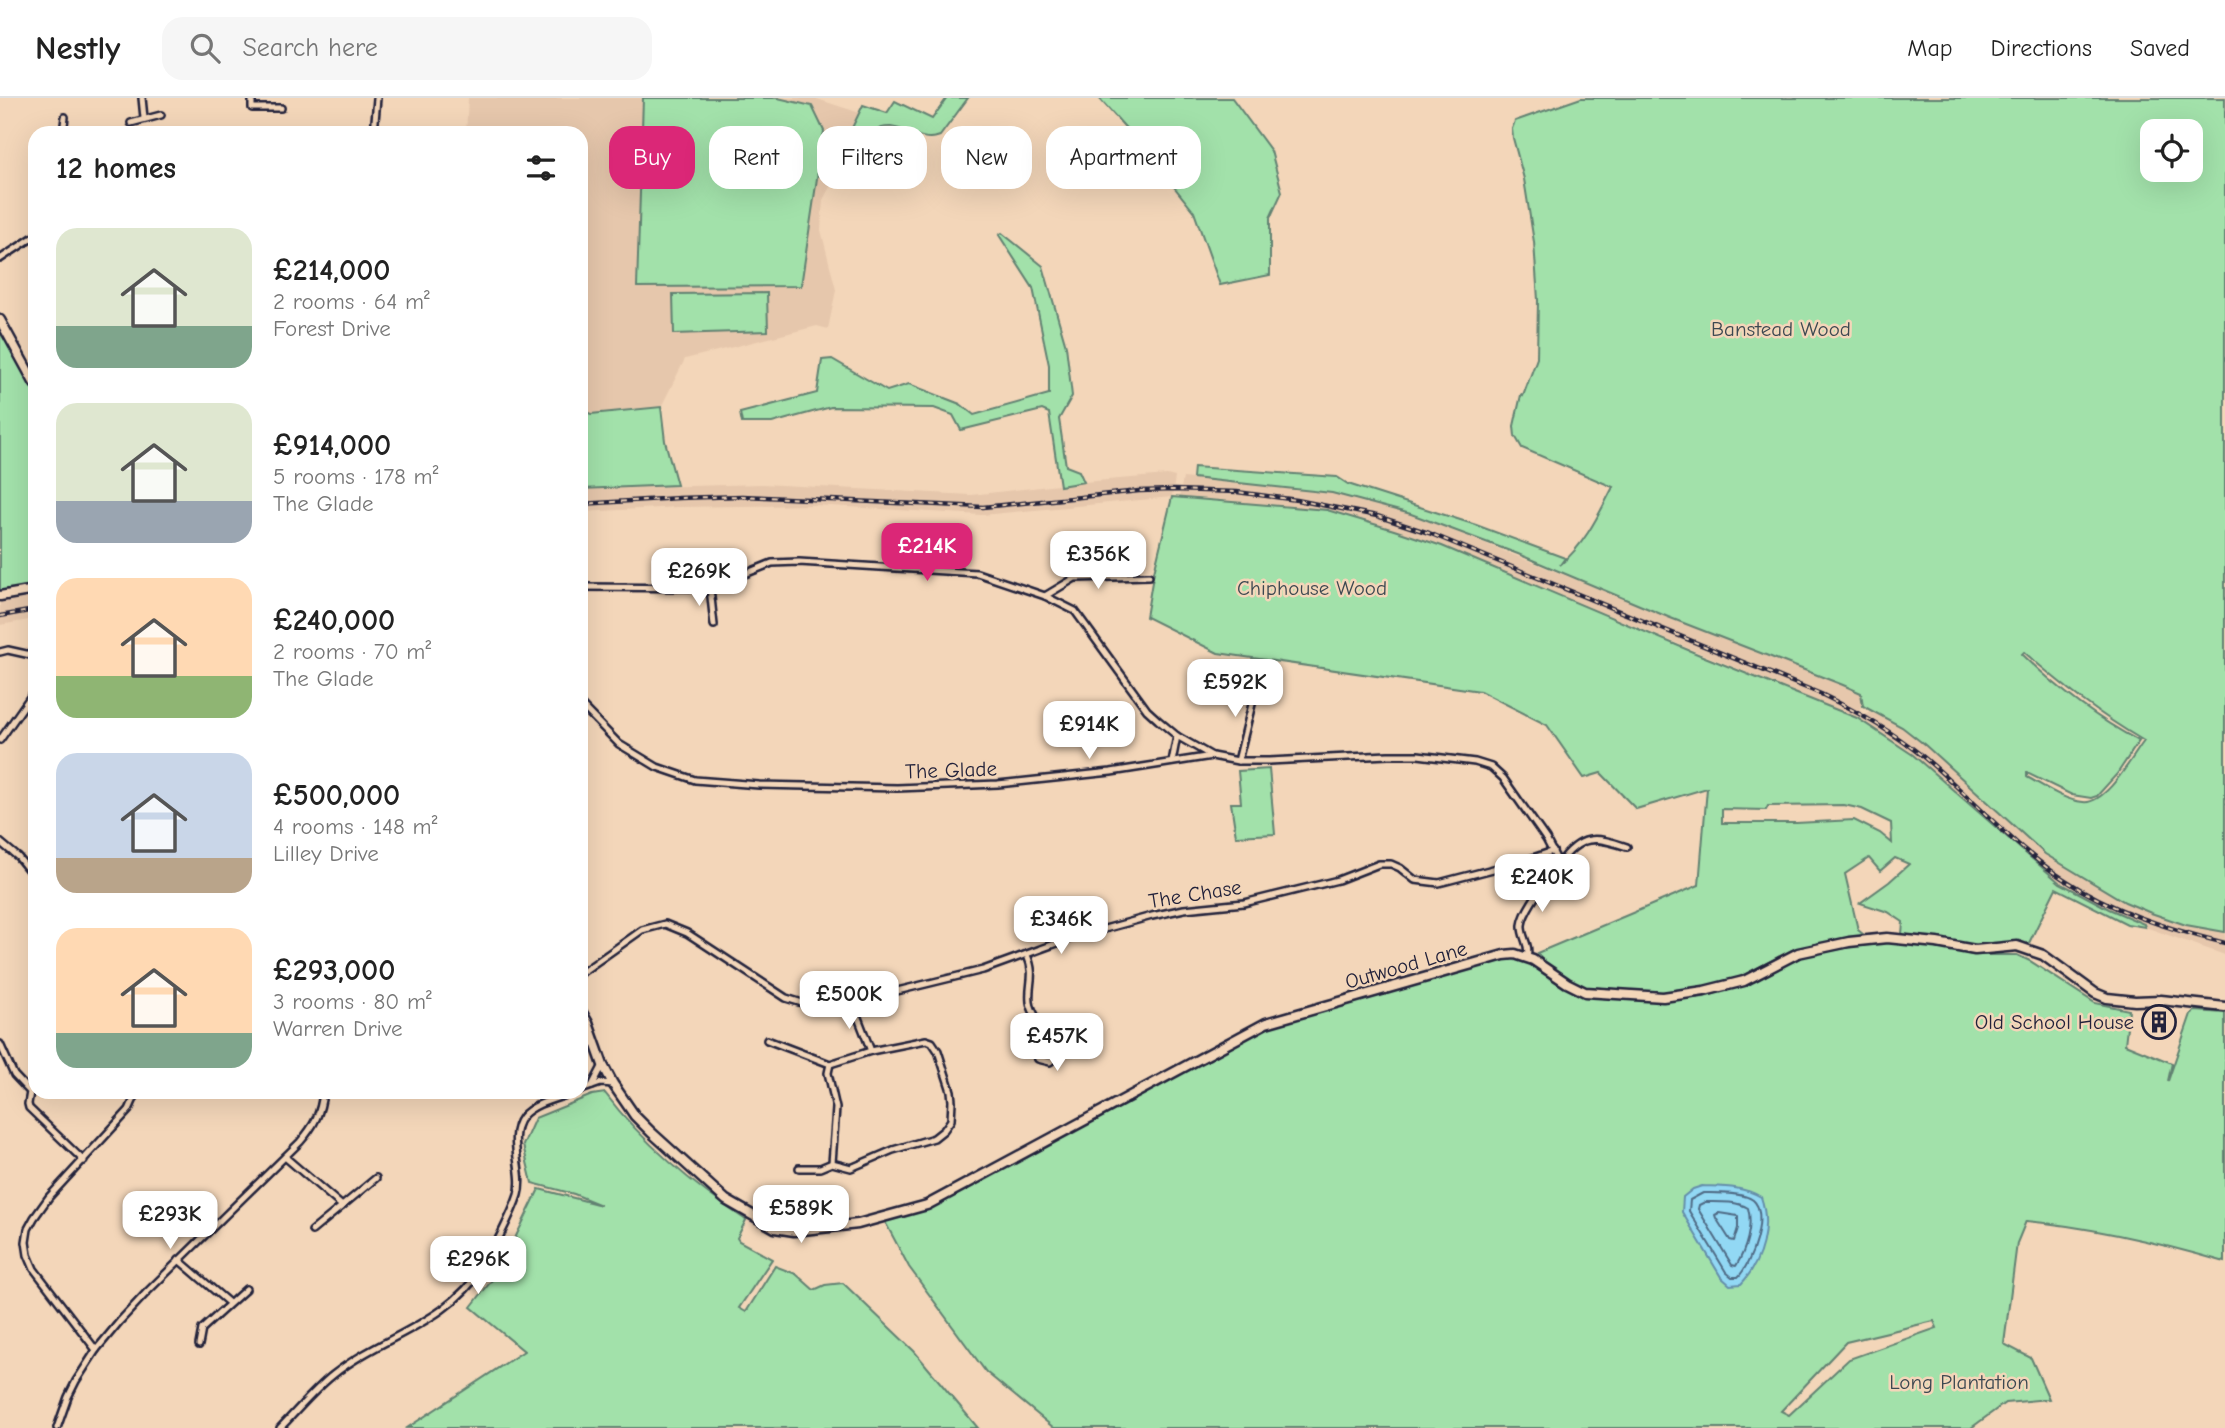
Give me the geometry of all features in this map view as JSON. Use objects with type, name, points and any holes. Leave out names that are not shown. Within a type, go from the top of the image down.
[{"type":"main road","points":[[0,320],[28,371]]},
{"type":"main road","points":[[0,596],[28,591]]},
{"type":"main road","points":[[1527,957],[1572,987],[1585,992],[1662,997],[1704,992],[1744,981],[1798,953],[1849,942],[1887,938],[1975,950],[2017,946],[2043,955],[2095,993],[2107,998],[2161,1000],[2225,1007]]},
{"type":"main road","name":"Outwood Lane","points":[[588,1023],[603,1065],[635,1116],[726,1199],[775,1228],[788,1231],[858,1224],[927,1205],[1266,1023],[1504,955],[1527,957]]},
{"type":"street","points":[[142,98],[144,118]]},
{"type":"street","points":[[252,98],[252,108],[281,108]]},
{"type":"street","points":[[375,126],[377,98]]},
{"type":"street","points":[[131,123],[161,115]]},
{"type":"street","points":[[64,126],[65,117]]},
{"type":"street","points":[[0,259],[28,241]]},
{"type":"street","points":[[588,587],[710,588],[772,563],[799,562],[977,573],[1045,596],[1075,611],[1147,710],[1177,736],[1212,756]]},
{"type":"street","points":[[1045,596],[1075,578],[1149,576]]},
{"type":"street","points":[[710,588],[714,625]]},
{"type":"street","points":[[0,652],[8,650],[28,654]]},
{"type":"street","points":[[1238,761],[1257,684]]},
{"type":"street","points":[[0,740],[28,700]]},
{"type":"street","name":"The Glade","points":[[588,712],[619,744],[657,767],[695,780],[834,788],[998,784],[1111,772],[1212,756],[1238,761],[1418,755],[1484,763],[1503,778],[1559,864]]},
{"type":"street","points":[[1172,762],[1177,736]]},
{"type":"street","points":[[1527,957],[1529,953],[1522,923],[1569,850],[1585,841],[1600,839],[1626,847]]},
{"type":"street","points":[[0,842],[28,869]]},
{"type":"street","name":"The Chase","points":[[588,968],[642,929],[665,924],[687,933],[794,1002],[822,1007],[983,970],[1068,939],[1152,916],[1184,909],[1244,903],[1338,880],[1379,864],[1391,864],[1400,868],[1415,880],[1439,883],[1553,851]]},
{"type":"street","points":[[1027,955],[1032,977],[1030,1001],[1040,1024],[1032,1049],[1038,1059],[1050,1062],[1056,1056],[1060,1041],[1053,1028],[1040,1024]]},
{"type":"street","points":[[852,1002],[871,1051]]},
{"type":"street","points":[[767,1040],[831,1064],[871,1051],[920,1040],[932,1042],[938,1051],[951,1091],[950,1120],[944,1130],[934,1138],[893,1150],[858,1166],[847,1168],[832,1163],[820,1168],[799,1168]]},
{"type":"street","points":[[0,1044],[14,1075],[28,1090]]},
{"type":"street","points":[[831,1064],[828,1073],[836,1108],[832,1163]]},
{"type":"street","points":[[592,1086],[603,1065]]},
{"type":"street","points":[[588,1087],[601,1083],[613,1084]]},
{"type":"street","points":[[29,1099],[29,1108],[84,1161]]},
{"type":"street","points":[[96,1350],[34,1269],[27,1255],[26,1241],[28,1229],[41,1206],[129,1110],[134,1099]]},
{"type":"street","points":[[57,1428],[68,1397],[96,1350],[146,1292],[285,1157],[314,1125],[322,1108],[323,1099]]},
{"type":"street","points":[[280,1428],[332,1375],[445,1309],[471,1284],[494,1247],[519,1193],[516,1135],[520,1121],[533,1108],[557,1099]]},
{"type":"street","points":[[285,1157],[342,1206]]},
{"type":"street","points":[[312,1231],[376,1178]]},
{"type":"street","points":[[179,1261],[229,1303]]},
{"type":"street","points":[[199,1345],[202,1329],[246,1289]]},
{"type":"shaded area","points":[[468,98],[814,98],[860,113],[853,126],[817,126],[817,189],[829,189],[823,200],[821,230],[836,290],[828,329],[817,326],[685,359],[661,407],[588,424],[588,126],[466,126]]},
{"type":"shaded area","points":[[1167,475],[1175,477],[1172,497],[982,515],[814,505],[588,512],[588,489],[762,484],[971,495]]},
{"type":"shaded area","points":[[1183,478],[1332,493],[1411,514],[1861,693],[1862,705],[1855,717],[1442,546],[1328,510],[1179,498]]},
{"type":"shaded area","points":[[28,597],[28,620],[0,625],[0,602]]},
{"type":"shaded area","points":[[1871,709],[1902,727],[1925,745],[2045,854],[2225,931],[2225,955],[2145,927],[2060,883],[1913,755],[1861,721]]},
{"type":"green space","points":[[643,98],[778,98],[812,106],[822,126],[817,126],[817,178],[801,286],[637,287],[640,189],[695,189],[695,126],[642,126]]},
{"type":"green space","points":[[947,98],[968,98],[947,126],[941,126],[940,136],[933,138],[927,138],[927,126],[853,126],[863,105],[887,113],[895,101],[932,119]]},
{"type":"green space","points":[[1099,98],[1232,98],[1271,151],[1282,192],[1270,218],[1270,275],[1220,285],[1194,212],[1176,189],[1201,189],[1201,126],[1124,126]]},
{"type":"green space","name":"Banstead Wood","points":[[1581,98],[2225,98],[2225,932],[2186,925],[2125,902],[2045,854],[1925,745],[1902,727],[1863,706],[1861,693],[1843,685],[1668,617],[1518,554],[1411,514],[1332,493],[1193,478],[1194,467],[1337,477],[1348,484],[1476,525],[1565,558],[1560,565],[1569,557],[1590,529],[1613,487],[1522,448],[1515,436],[1514,426],[1521,395],[1523,396],[1537,358],[1538,300],[1534,242],[1524,179],[1512,129],[1515,121]],"holes":[[[2024,652],[2111,721],[2144,741],[2109,788],[2092,801],[2076,801],[2061,796],[2027,777],[2027,773],[2072,795],[2091,798],[2097,796],[2117,774],[2139,741],[2077,702],[2022,654]]]},
{"type":"green space","points":[[1002,233],[1043,266],[1066,346],[1072,396],[1059,419],[1066,466],[1079,471],[1084,482],[1060,486],[1049,413],[1042,410],[961,430],[953,415],[934,408],[831,407],[772,423],[742,423],[740,413],[817,393],[822,360],[832,359],[887,391],[909,384],[960,404],[974,415],[1049,394],[1049,365],[1033,288],[999,235]]},
{"type":"green space","points":[[767,293],[768,331],[674,334],[673,294]]},
{"type":"green space","points":[[0,320],[28,371],[28,591],[0,596]]},
{"type":"green space","points":[[661,407],[665,441],[677,485],[588,489],[588,413]]},
{"type":"green space","name":"Chiphouse Wood","points":[[1172,497],[1327,510],[1442,546],[1857,718],[1913,755],[2060,883],[2144,924],[2145,927],[2127,924],[2056,888],[2028,945],[2013,942],[1980,946],[1902,934],[1903,922],[1888,912],[1860,903],[1909,864],[1895,858],[1880,871],[1869,858],[1845,874],[1858,930],[1864,935],[1792,950],[1732,981],[1664,993],[1588,988],[1560,974],[1537,953],[1699,885],[1707,788],[1636,809],[1601,773],[1584,778],[1547,725],[1480,691],[1218,653],[1146,617]],"holes":[[[1844,805],[1862,809],[1891,823],[1892,843],[1880,833],[1854,820],[1722,823],[1722,809],[1766,810],[1768,806]]]},
{"type":"green space","points":[[1269,769],[1275,834],[1236,836],[1231,803],[1241,803],[1238,771]]},
{"type":"green space","name":"Long Plantation","points":[[1885,941],[1973,955],[2017,955],[2095,1003],[2129,1010],[2125,1044],[2172,1063],[2168,1081],[2191,1014],[2195,1011],[2225,1013],[2225,1262],[2126,1237],[2026,1221],[2017,1243],[2004,1344],[2031,1358],[2049,1399],[2005,1403],[1971,1428],[1054,1428],[986,1372],[909,1267],[883,1218],[913,1210],[1266,1023],[1363,1000],[1504,958],[1517,959],[1536,966],[1592,996],[1667,1001],[1704,997],[1756,981],[1801,956]],"holes":[[[1934,1321],[1937,1328],[1849,1359],[1789,1415],[1781,1411],[1846,1342]]]},
{"type":"green space","points":[[605,1093],[652,1146],[708,1193],[746,1220],[737,1238],[739,1241],[772,1259],[739,1308],[746,1312],[775,1266],[796,1274],[814,1290],[825,1285],[843,1283],[914,1351],[978,1428],[407,1428],[524,1351],[471,1307],[499,1271],[539,1189],[601,1205],[574,1194],[532,1183],[523,1145],[535,1118],[588,1099],[592,1095]]},
{"type":"water","points":[[1702,1186],[1740,1189],[1761,1197],[1765,1220],[1763,1243],[1754,1265],[1741,1284],[1730,1285],[1721,1277],[1682,1212],[1683,1197]]},
{"type":"railway","points":[[588,504],[742,496],[983,507],[1139,491],[1174,490],[1237,492],[1297,500],[1377,516],[1429,533],[1834,700],[1909,746],[1939,770],[2025,850],[2081,890],[2140,918],[2225,943]]},
{"type":"railway","points":[[0,616],[28,611]]},
{"type":"place","name":"Old School House","points":[[2159,1022]]}]
